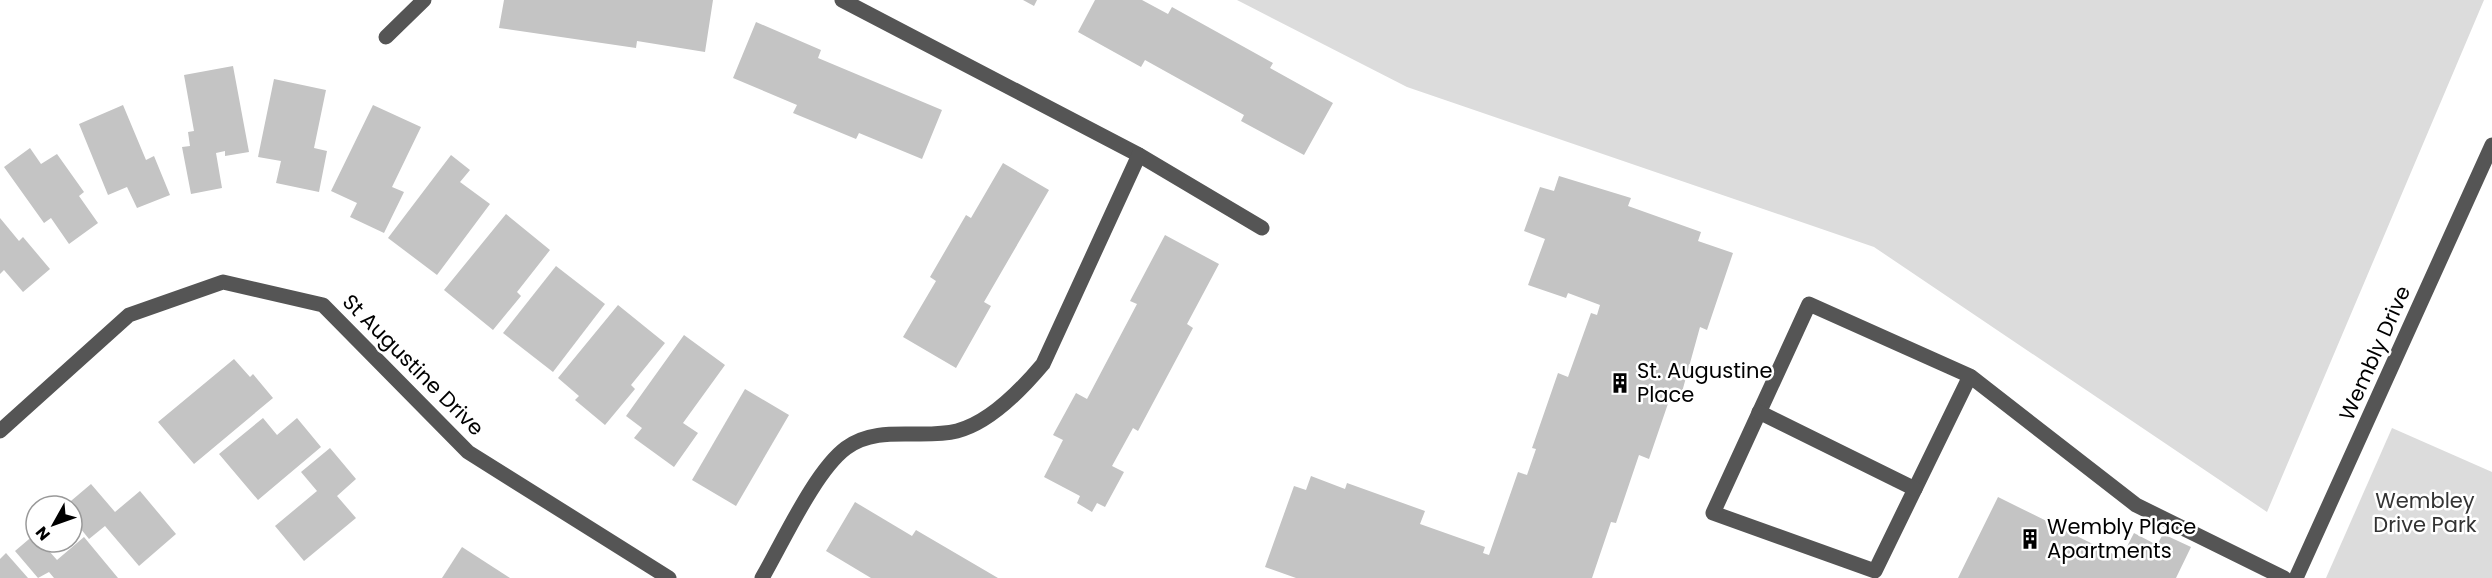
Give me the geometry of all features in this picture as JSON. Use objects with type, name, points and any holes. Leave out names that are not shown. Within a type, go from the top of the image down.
[{"type":"street","points":[[386,37],[424,0]]},
{"type":"street","points":[[842,0],[1139,155],[1262,228]]},
{"type":"street","name":"Wembly Drive","points":[[2296,578],[2492,145]]},
{"type":"street","points":[[762,578],[825,468],[846,448],[865,437],[957,431],[991,414],[1023,388],[1043,364],[1139,155]]},
{"type":"street","name":"St Augustine Drive","points":[[0,430],[129,315],[223,282],[323,305],[468,452],[661,576]]},
{"type":"street","points":[[1970,376],[1875,571],[1713,513],[1809,304],[1970,376],[2136,505],[2284,578]]},
{"type":"street","points":[[1760,412],[1916,489]]},
{"type":"green space","points":[[1237,0],[2484,0],[2267,512],[1874,247],[1407,87]]},
{"type":"green space","name":"Wembley Drive Park","points":[[2392,428],[2492,472],[2492,578],[2326,578]]},
{"type":"building","points":[[504,0],[713,0],[705,52],[637,41],[636,48],[499,28]]},
{"type":"building","points":[[1023,0],[1037,0],[1034,6]]},
{"type":"building","points":[[1095,0],[1142,0],[1168,14],[1172,7],[1273,63],[1270,68],[1333,103],[1304,155],[1241,121],[1244,115],[1145,60],[1141,67],[1078,32]]},
{"type":"building","points":[[756,22],[821,50],[818,58],[942,110],[922,159],[859,133],[856,139],[793,113],[797,105],[733,78]]},
{"type":"building","points":[[233,66],[249,152],[225,156],[225,151],[216,153],[222,188],[191,194],[182,147],[190,146],[188,132],[194,131],[184,75]]},
{"type":"building","points":[[274,79],[326,90],[314,148],[327,151],[319,192],[276,183],[281,161],[258,157]]},
{"type":"building","points":[[123,105],[146,160],[154,156],[170,195],[137,208],[127,187],[108,195],[79,124]]},
{"type":"building","points":[[373,105],[421,127],[392,187],[404,192],[384,233],[350,217],[357,203],[331,191]]},
{"type":"building","points":[[30,148],[41,164],[57,154],[84,192],[79,196],[98,223],[69,244],[51,218],[44,223],[4,167]]},
{"type":"building","points":[[451,155],[470,170],[460,182],[490,204],[437,275],[388,238]]},
{"type":"building","points":[[1003,163],[1049,190],[984,302],[991,306],[956,368],[903,337],[936,281],[930,277],[966,215],[971,218]]},
{"type":"building","name":"St. Augustine Place","points":[[1559,176],[1631,198],[1628,206],[1701,232],[1698,241],[1733,253],[1707,330],[1700,327],[1682,392],[1673,389],[1649,459],[1639,455],[1616,523],[1611,522],[1592,578],[1296,578],[1265,567],[1294,486],[1306,490],[1311,476],[1345,489],[1347,483],[1425,511],[1420,524],[1485,547],[1483,553],[1489,555],[1518,472],[1527,475],[1536,449],[1532,448],[1558,373],[1568,377],[1591,313],[1597,315],[1600,305],[1568,293],[1566,298],[1528,285],[1545,239],[1524,231],[1540,187],[1554,191]]},
{"type":"building","points":[[506,214],[550,250],[517,292],[521,296],[493,330],[444,290]]},
{"type":"building","points":[[0,218],[19,241],[23,237],[50,269],[23,292],[4,270],[0,274]]},
{"type":"building","points":[[1165,235],[1219,264],[1187,324],[1193,328],[1138,431],[1133,428],[1112,466],[1124,472],[1105,507],[1097,503],[1092,512],[1077,503],[1080,496],[1044,477],[1063,440],[1053,435],[1076,393],[1087,399],[1137,304],[1130,301]]},
{"type":"building","points":[[556,266],[605,304],[553,372],[503,333]]},
{"type":"building","points":[[618,305],[665,343],[631,385],[635,389],[605,425],[575,400],[579,396],[558,378]]},
{"type":"building","points":[[684,335],[725,365],[683,423],[698,433],[674,467],[634,438],[642,428],[626,416]]},
{"type":"building","points":[[234,359],[250,377],[253,374],[273,398],[194,464],[158,422]]},
{"type":"building","points":[[745,389],[789,415],[736,506],[692,480]]},
{"type":"building","points":[[263,418],[277,435],[297,418],[321,447],[258,500],[219,454]]},
{"type":"building","points":[[330,448],[356,479],[337,496],[356,518],[304,561],[275,526],[317,491],[301,472]]},
{"type":"building","points":[[91,484],[115,512],[140,491],[176,534],[139,566],[105,526],[89,539],[84,533],[84,494],[79,494]]},
{"type":"building","name":"Wembly Place Apartments","points":[[1998,497],[2121,558],[2134,533],[2157,545],[2163,534],[2191,547],[2176,578],[1958,578]]},
{"type":"building","points":[[855,502],[912,536],[916,530],[998,578],[871,578],[826,551]]},
{"type":"building","points":[[84,537],[118,578],[54,578],[49,572],[38,578],[15,551],[24,543],[24,554],[52,554],[57,560],[64,554],[84,554]]},
{"type":"building","points":[[462,547],[510,578],[442,578]]},
{"type":"building","points":[[6,553],[28,578],[0,578],[0,559]]},
{"type":"place","name":"St. Augustine Place","points":[[1620,383]]},
{"type":"place","name":"Wembly Place Apartments","points":[[2030,539]]}]
